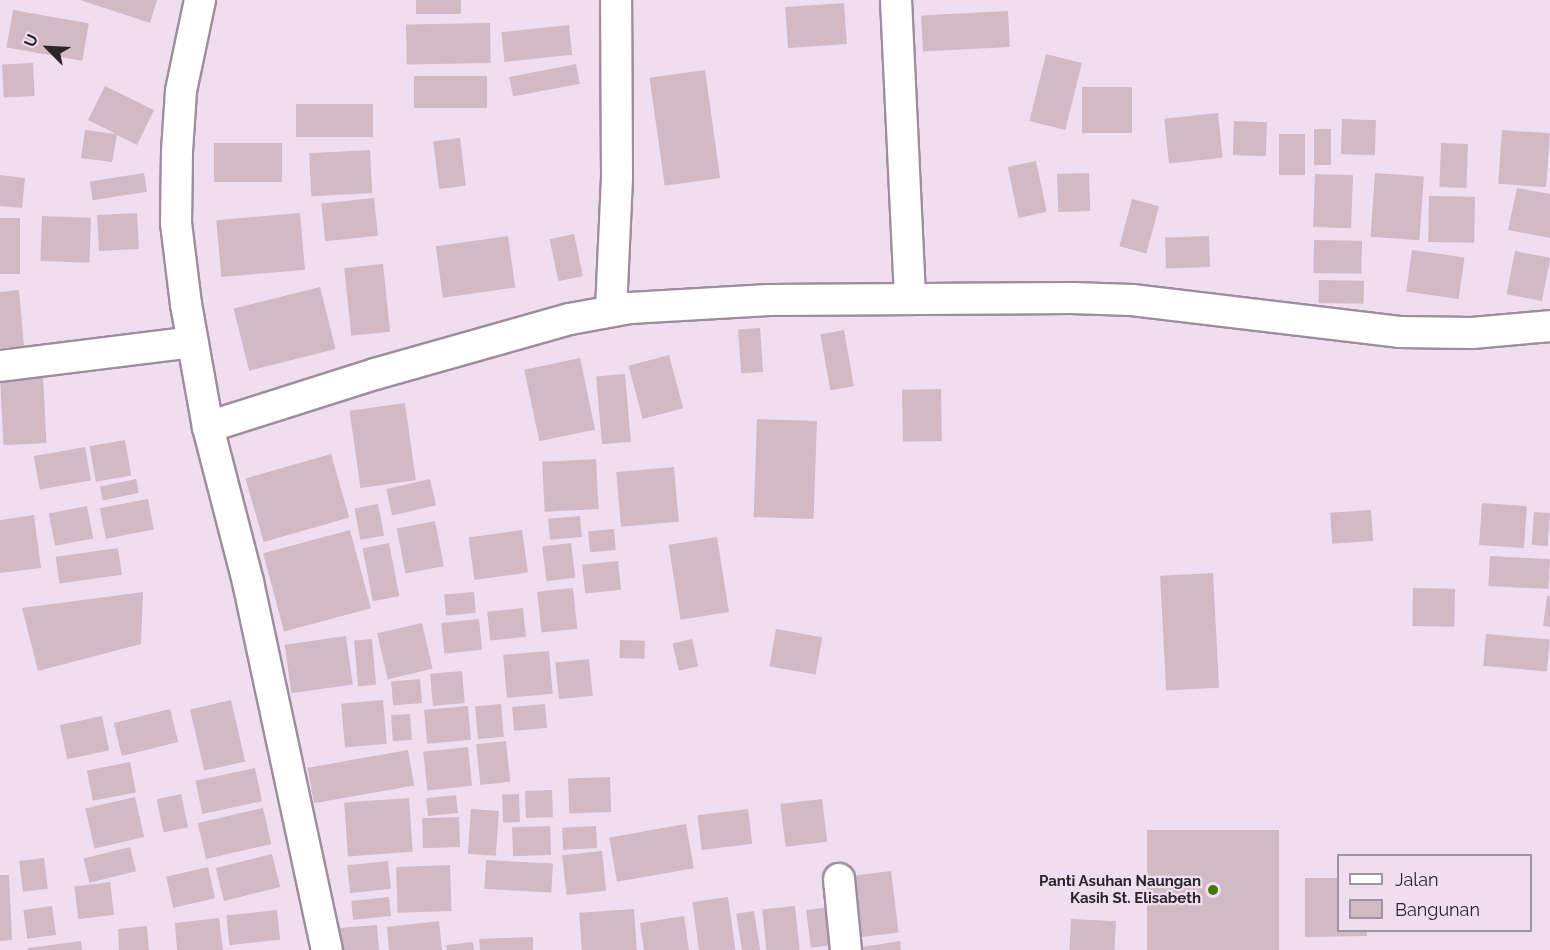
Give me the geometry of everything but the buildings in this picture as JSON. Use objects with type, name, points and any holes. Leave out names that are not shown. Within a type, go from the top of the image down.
[{"type":"street","points":[[200,0],[181,91],[176,223],[192,342],[208,427],[248,582],[327,950]]},
{"type":"street","points":[[611,310],[617,176],[616,0]]},
{"type":"street","points":[[896,0],[910,297]]},
{"type":"street","points":[[208,427],[375,374],[611,310],[769,300],[910,297],[1132,300],[1399,332],[1472,333],[1550,326]]},
{"type":"street","points":[[0,366],[192,342]]},
{"type":"street","points":[[839,879],[846,950]]},
{"type":"place","name":"Panti Asuhan Naungan Kasih St. Elisabeth","points":[[1213,890]]}]
